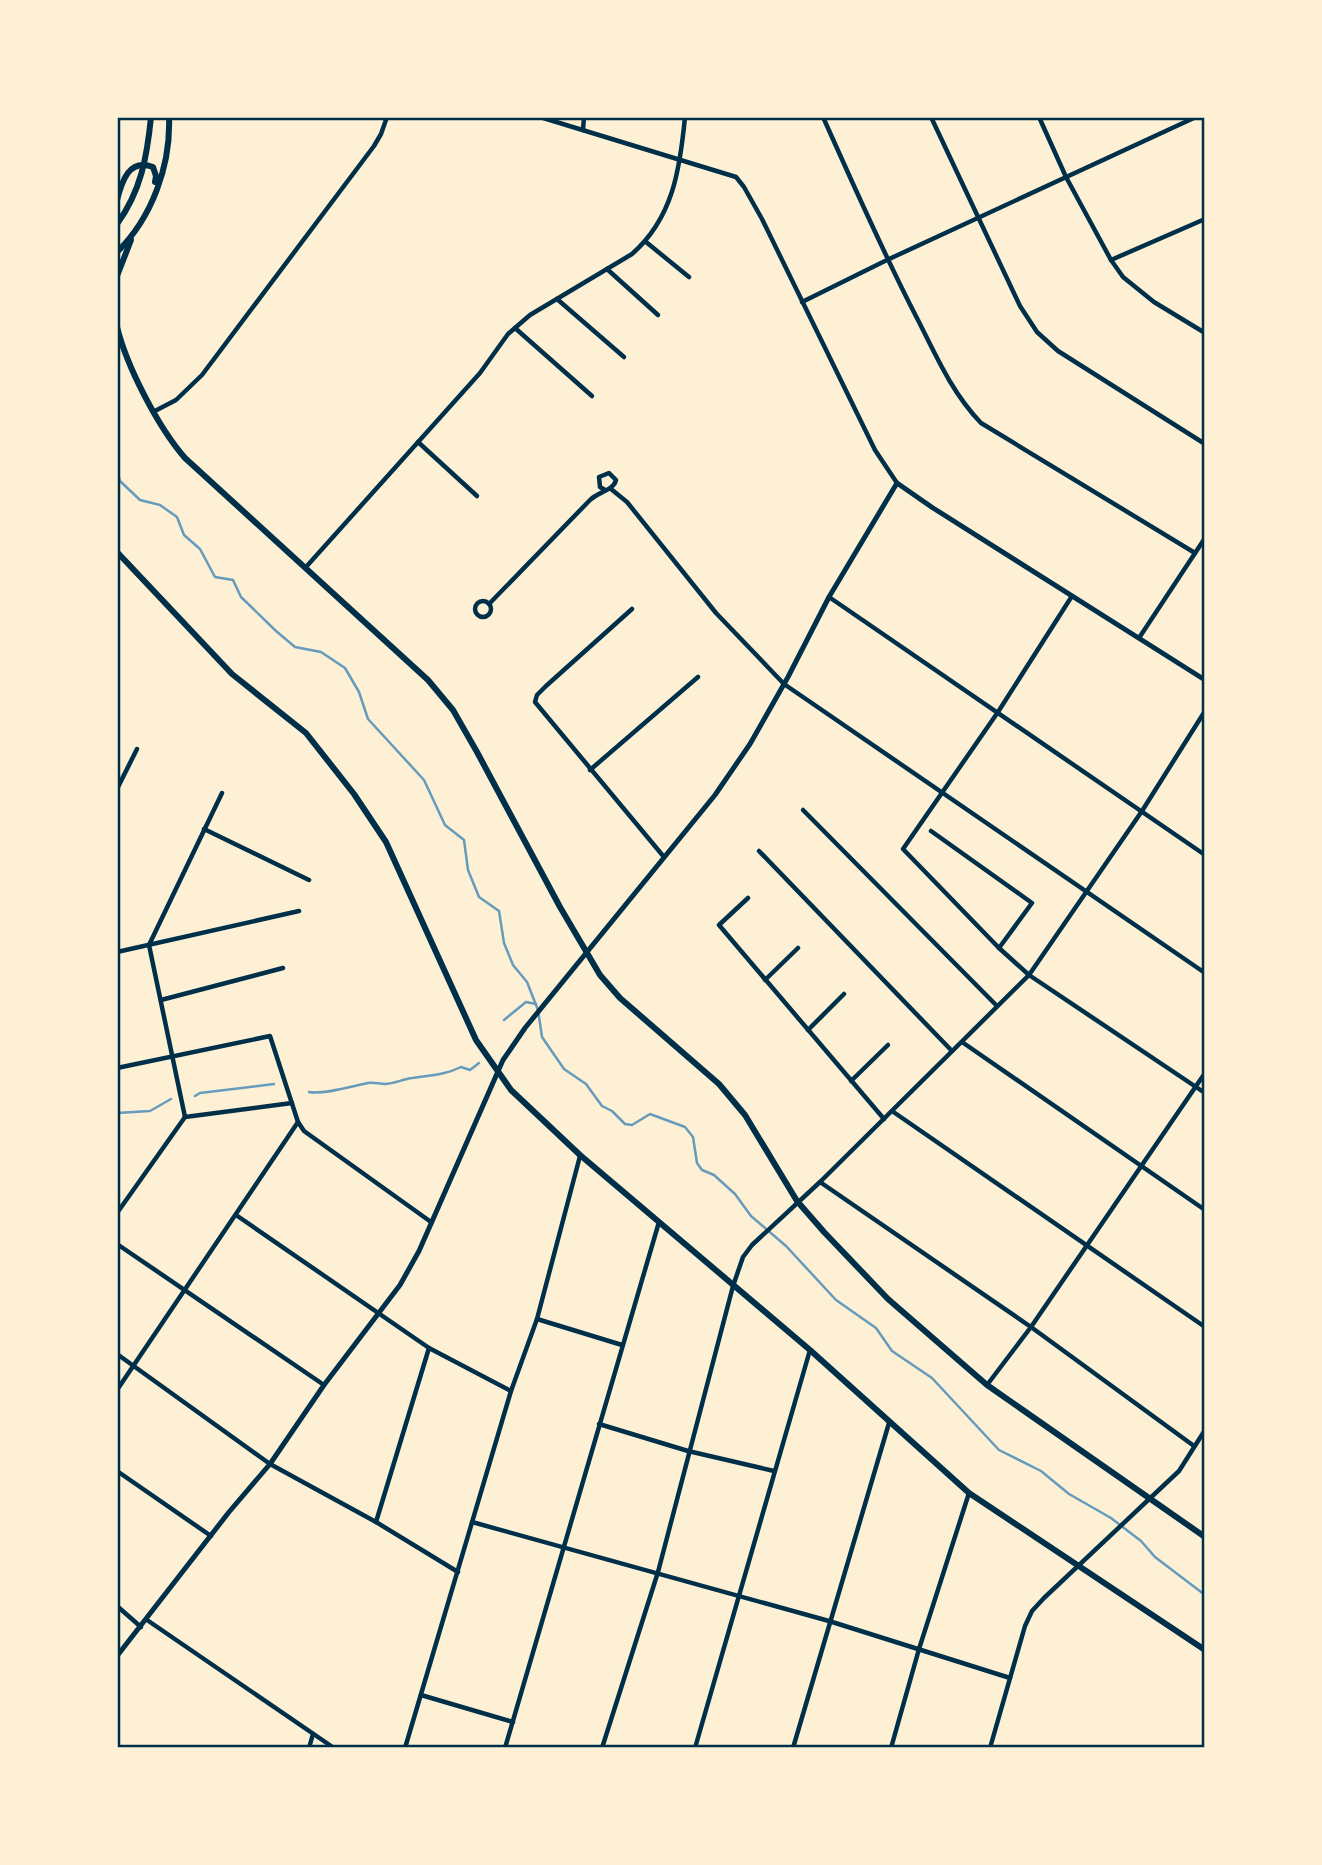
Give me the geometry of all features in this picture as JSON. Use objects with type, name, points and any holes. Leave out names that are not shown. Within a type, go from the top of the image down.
[{"type":"main road","points":[[117,224],[136,194],[146,164],[151,117]]},
{"type":"main road","points":[[117,252],[149,208],[166,160],[169,117]]},
{"type":"main road","points":[[117,200],[129,169],[146,164],[153,167],[156,176],[149,208]]},
{"type":"main road","points":[[117,276],[136,229]]},
{"type":"main road","points":[[117,327],[123,347],[161,428],[185,458],[428,680],[453,710],[600,975],[617,995],[719,1084],[745,1115],[797,1201],[888,1299],[987,1385],[1205,1537]]},
{"type":"main road","points":[[119,556],[232,674],[306,733],[354,794],[386,842],[476,1040],[511,1090],[580,1155],[810,1350],[969,1493],[1205,1650]]},
{"type":"street","points":[[153,412],[176,400],[202,375],[374,146],[387,117]]},
{"type":"street","points":[[540,117],[736,177],[744,187],[875,450],[897,483],[1205,680]]},
{"type":"street","points":[[583,130],[584,117]]},
{"type":"street","points":[[306,567],[480,373],[515,328],[530,315],[632,254],[646,242],[667,207],[680,161],[685,117]]},
{"type":"street","points":[[823,117],[887,260],[952,387],[966,407],[981,423],[1195,553]]},
{"type":"street","points":[[931,117],[1020,306],[1037,332],[1081,368],[1205,444]]},
{"type":"street","points":[[1039,117],[1066,177],[1123,277],[1138,291],[1205,333]]},
{"type":"street","points":[[802,302],[1196,117]]},
{"type":"street","points":[[1111,260],[1205,219]]},
{"type":"street","points":[[646,242],[688,277]]},
{"type":"street","points":[[607,269],[658,315]]},
{"type":"street","points":[[557,299],[624,357]]},
{"type":"street","points":[[515,328],[592,396]]},
{"type":"street","points":[[418,442],[477,496]]},
{"type":"street","points":[[605,490],[600,487],[599,477],[609,473],[616,480],[611,489]]},
{"type":"street","points":[[117,1656],[270,1464],[324,1385],[401,1285],[419,1251],[503,1060],[551,996],[715,795],[743,754],[784,684],[829,597],[897,483]]},
{"type":"street","points":[[489,604],[590,500],[611,489],[627,502],[716,613],[784,684],[1205,973]]},
{"type":"street","points":[[1139,638],[1205,538]]},
{"type":"street","points":[[1072,596],[998,712],[903,849],[999,948],[1029,975],[1205,1093]]},
{"type":"street","points":[[829,597],[1205,855]]},
{"type":"street","points":[[632,609],[537,695],[535,702],[664,857]]},
{"type":"street","points":[[590,770],[698,677]]},
{"type":"street","points":[[602,1748],[658,1572],[688,1451],[743,1257],[1029,975],[1142,811],[1205,711]]},
{"type":"street","points":[[117,789],[137,749]]},
{"type":"street","points":[[117,1213],[185,1117],[149,945],[222,793]]},
{"type":"street","points":[[803,810],[997,1006]]},
{"type":"street","points":[[204,829],[309,880]]},
{"type":"street","points":[[931,831],[1032,903],[999,948]]},
{"type":"street","points":[[759,851],[952,1051]]},
{"type":"street","points":[[748,898],[719,925],[884,1119]]},
{"type":"street","points":[[117,952],[299,911]]},
{"type":"street","points":[[765,980],[798,948]]},
{"type":"street","points":[[161,1000],[284,968]]},
{"type":"street","points":[[808,1030],[845,994]]},
{"type":"street","points":[[117,1068],[270,1036],[298,1122],[304,1130],[431,1222]]},
{"type":"street","points":[[962,1042],[1205,1210]]},
{"type":"street","points":[[851,1081],[888,1045]]},
{"type":"street","points":[[987,1385],[1031,1327],[1205,1073]]},
{"type":"street","points":[[185,1117],[292,1103]]},
{"type":"street","points":[[892,1111],[1205,1327]]},
{"type":"street","points":[[117,1390],[298,1122]]},
{"type":"street","points":[[405,1748],[511,1391],[537,1319],[580,1155]]},
{"type":"street","points":[[820,1182],[1031,1327],[1194,1446]]},
{"type":"street","points":[[236,1215],[429,1348],[511,1391]]},
{"type":"street","points":[[505,1748],[659,1222]]},
{"type":"street","points":[[117,1244],[324,1385]]},
{"type":"street","points":[[537,1319],[622,1345]]},
{"type":"street","points":[[376,1522],[429,1348]]},
{"type":"street","points":[[695,1748],[810,1350]]},
{"type":"street","points":[[117,1354],[270,1464],[376,1522],[458,1572]]},
{"type":"street","points":[[793,1748],[889,1423]]},
{"type":"street","points":[[599,1424],[688,1451],[774,1471]]},
{"type":"street","points":[[990,1748],[1025,1626],[1032,1611],[1078,1564],[1179,1471],[1205,1430]]},
{"type":"street","points":[[117,1471],[211,1536]]},
{"type":"street","points":[[891,1748],[919,1649],[969,1493]]},
{"type":"street","points":[[472,1522],[829,1621],[1010,1678]]},
{"type":"street","points":[[117,1606],[141,1627]]},
{"type":"street","points":[[147,1619],[334,1748]]},
{"type":"street","points":[[421,1695],[513,1722]]},
{"type":"street","points":[[309,1748],[313,1734]]},
{"type":"waterway","points":[[117,472],[120,481],[140,500],[160,505],[177,517],[184,535],[200,549],[215,577],[233,580],[241,597],[276,631],[295,647],[321,652],[345,668],[359,692],[368,719],[424,780],[445,825],[464,840],[468,870],[479,897],[499,911],[504,943],[513,965],[527,982],[538,1010],[542,1037],[564,1069],[586,1084],[602,1106],[612,1111],[625,1124],[632,1125],[650,1114],[685,1127],[693,1137],[697,1163],[702,1170],[714,1175],[735,1194],[751,1216],[786,1246],[836,1300],[876,1328],[892,1351],[932,1378],[999,1450],[1041,1471],[1069,1494],[1111,1518],[1141,1541],[1155,1557],[1205,1595]]},
{"type":"waterway","points":[[504,1020],[526,1002],[536,1004]]},
{"type":"waterway","points":[[309,1092],[370,1083],[388,1084],[461,1067],[470,1070],[479,1063]]},
{"type":"waterway","points":[[195,1096],[200,1093],[274,1084]]},
{"type":"waterway","points":[[117,1113],[150,1111],[171,1099]]}]
